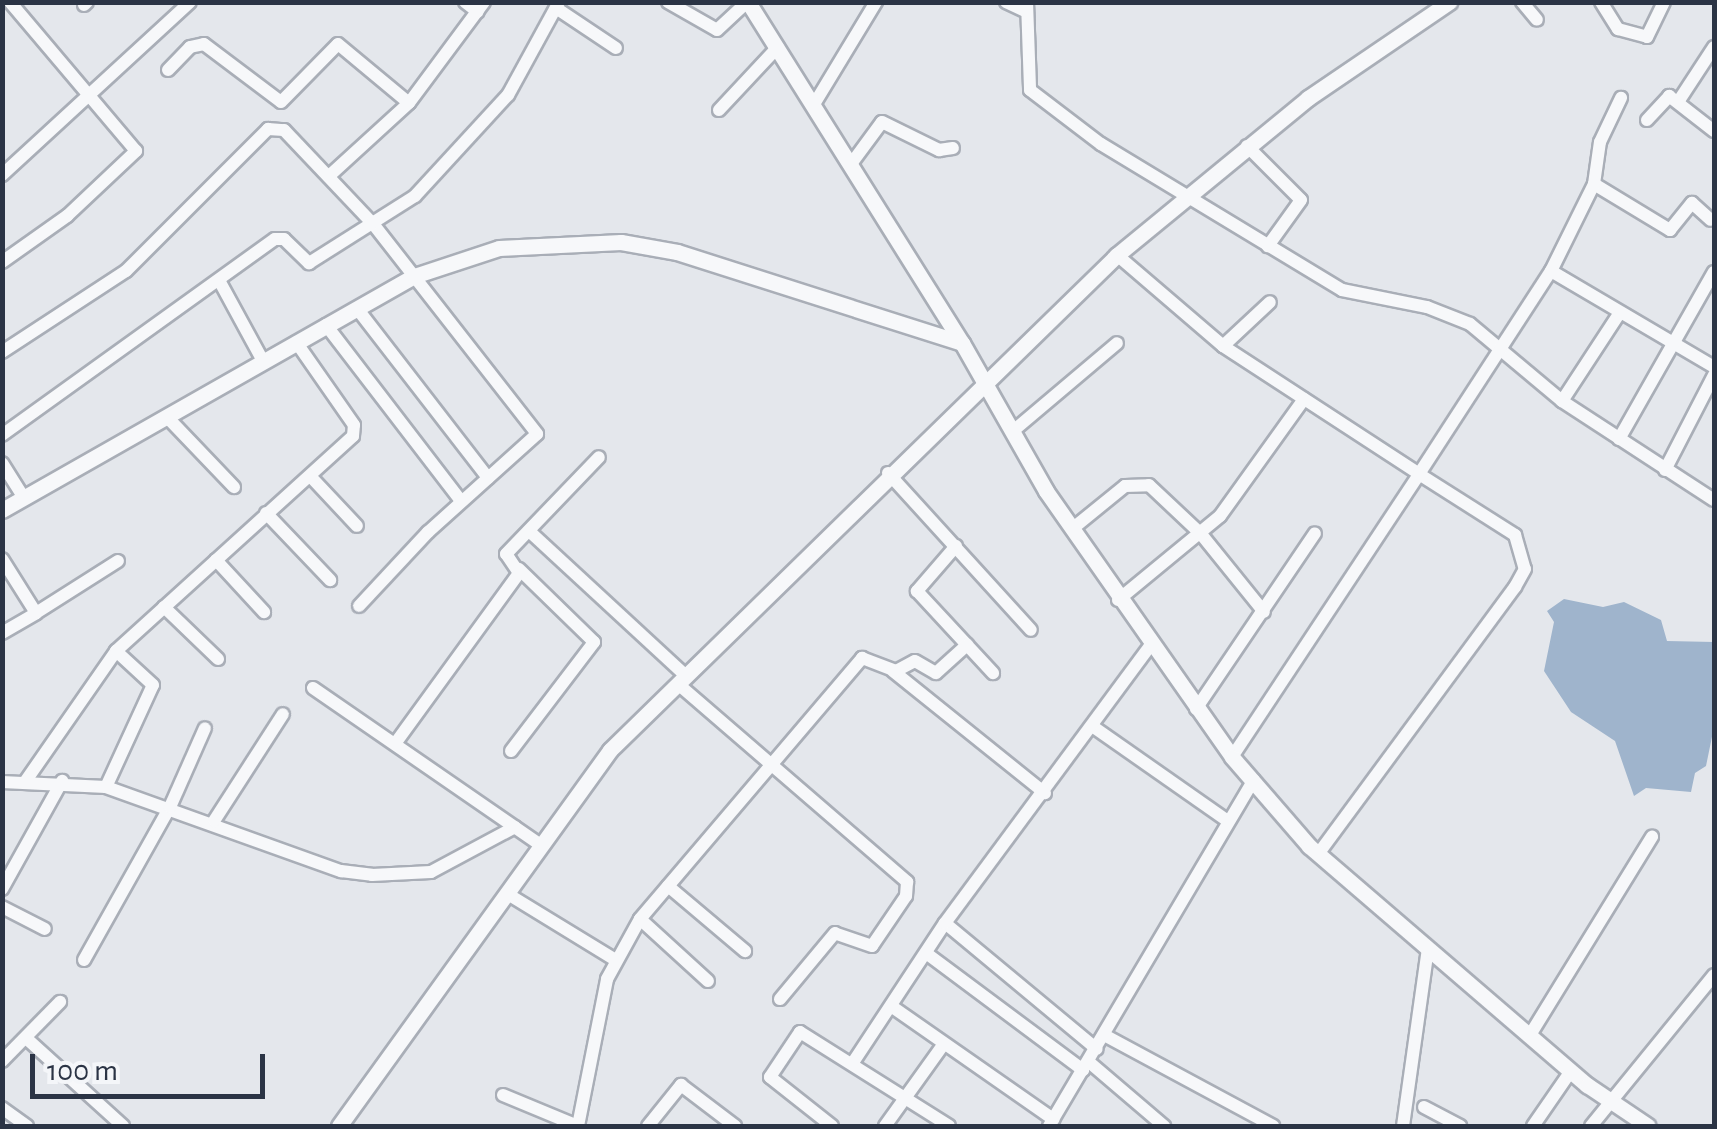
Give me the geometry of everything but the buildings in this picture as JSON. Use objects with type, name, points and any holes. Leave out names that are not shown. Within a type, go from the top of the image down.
[{"type":"street","points":[[2,262],[135,156],[10,2]]},
{"type":"street","points":[[2,175],[190,2]]},
{"type":"street","points":[[329,176],[409,104],[481,7],[465,2]]},
{"type":"street","points":[[668,2],[716,30],[748,2],[962,342],[1072,529],[1150,646],[1232,757],[1318,854],[1571,1071],[1648,1126]]},
{"type":"street","points":[[813,106],[876,2]]},
{"type":"street","points":[[1006,2],[1027,7],[1030,90],[1184,198],[1357,297],[1449,313],[1544,380],[1562,401],[1714,500]]},
{"type":"street","points":[[339,1126],[511,896],[541,845],[610,750],[888,472],[1117,255],[1246,146],[1449,2]]},
{"type":"street","points":[[1522,2],[1537,20]]},
{"type":"street","points":[[1601,2],[1618,29],[1647,37],[1664,2]]},
{"type":"street","points":[[2,435],[275,239],[284,238],[309,262],[374,225],[448,167],[524,70],[557,5],[616,48]]},
{"type":"street","points":[[168,70],[190,47],[204,44],[281,102],[338,44],[409,104]]},
{"type":"street","points":[[718,110],[778,47]]},
{"type":"street","points":[[1678,102],[1714,47]]},
{"type":"street","points":[[1647,120],[1669,96],[1712,125]]},
{"type":"street","points":[[1232,757],[1552,271],[1594,184],[1600,142],[1621,98]]},
{"type":"street","points":[[850,164],[882,122],[939,150],[953,148]]},
{"type":"street","points":[[2,352],[153,249],[272,127],[284,130],[374,225],[536,434],[461,501],[359,606]]},
{"type":"street","points":[[1246,146],[1301,200],[1268,246]]},
{"type":"street","points":[[1594,184],[1670,230],[1692,203],[1710,220]]},
{"type":"street","points":[[2,510],[262,360],[359,311],[414,276],[498,248],[621,242],[676,252],[962,342]]},
{"type":"street","points":[[1117,255],[1223,346],[1515,535],[1525,568],[1318,854]]},
{"type":"street","points":[[1552,271],[1714,367]]},
{"type":"street","points":[[1619,439],[1714,272]]},
{"type":"street","points":[[220,282],[262,360]]},
{"type":"street","points":[[1223,346],[1270,302]]},
{"type":"street","points":[[359,311],[488,478]]},
{"type":"street","points":[[1562,401],[1619,314]]},
{"type":"street","points":[[326,325],[461,501]]},
{"type":"street","points":[[25,782],[116,651],[266,513],[312,477],[355,428],[296,342]]},
{"type":"street","points":[[1013,431],[1117,343]]},
{"type":"street","points":[[1665,470],[1714,375]]},
{"type":"street","points":[[1118,600],[1201,534],[1304,399]]},
{"type":"street","points":[[167,417],[234,487]]},
{"type":"street","points":[[511,751],[594,642],[506,556],[600,457]]},
{"type":"street","points":[[2,463],[24,498]]},
{"type":"street","points":[[888,472],[1030,630]]},
{"type":"street","points":[[312,477],[357,526]]},
{"type":"street","points":[[1072,529],[1137,481],[1162,494],[1201,534],[1264,612]]},
{"type":"street","points":[[266,513],[330,580]]},
{"type":"street","points":[[529,531],[767,761],[908,889],[872,946],[835,933],[780,999]]},
{"type":"street","points":[[1196,708],[1315,533]]},
{"type":"street","points":[[956,546],[917,591],[993,673]]},
{"type":"street","points":[[2,559],[36,613]]},
{"type":"street","points":[[216,560],[264,612]]},
{"type":"street","points":[[2,634],[118,561]]},
{"type":"street","points":[[398,741],[519,569]]},
{"type":"street","points":[[164,607],[218,659]]},
{"type":"street","points":[[892,671],[912,661],[936,673],[967,645]]},
{"type":"street","points":[[852,1064],[945,922],[1095,728],[1150,646]]},
{"type":"street","points":[[106,787],[153,684],[116,651]]},
{"type":"street","points":[[502,1096],[578,1126],[614,959],[640,919],[767,761],[862,658],[872,657],[892,671],[1045,794]]},
{"type":"street","points":[[313,688],[398,741],[541,845]]},
{"type":"street","points":[[214,822],[284,714]]},
{"type":"street","points":[[84,960],[170,807],[205,728]]},
{"type":"street","points":[[1095,728],[1228,821]]},
{"type":"street","points":[[891,1006],[1050,1122],[1106,1036],[1254,780]]},
{"type":"street","points":[[2,782],[62,781],[106,787],[214,822],[341,871],[402,877],[455,864],[516,827]]},
{"type":"street","points":[[2,889],[62,781]]},
{"type":"street","points":[[1530,1035],[1652,837]]},
{"type":"street","points":[[668,886],[745,951]]},
{"type":"street","points":[[511,896],[614,959]]},
{"type":"street","points":[[2,907],[45,929]]},
{"type":"street","points":[[640,919],[708,981]]},
{"type":"street","points":[[945,922],[1164,1126]]},
{"type":"street","points":[[1403,1126],[1428,948]]},
{"type":"street","points":[[926,952],[1090,1060]]},
{"type":"street","points":[[1592,1126],[1714,974]]},
{"type":"street","points":[[2,1061],[60,1002]]},
{"type":"street","points":[[832,1126],[770,1074],[800,1032],[949,1126]]},
{"type":"street","points":[[1106,1036],[1266,1125]]},
{"type":"street","points":[[26,1038],[123,1126]]},
{"type":"street","points":[[885,1126],[943,1045]]},
{"type":"street","points":[[1533,1126],[1571,1071]]},
{"type":"street","points":[[652,1125],[681,1086],[735,1126]]},
{"type":"street","points":[[1424,1107],[1460,1126]]},
{"type":"street","points":[[2,1108],[27,1126]]},
{"type":"water","points":[[1564,599],[1603,607],[1624,602],[1661,620],[1667,641],[1714,642],[1714,727],[1706,766],[1695,773],[1691,792],[1646,788],[1634,796],[1615,741],[1571,712],[1544,671],[1554,622],[1547,611]]}]
